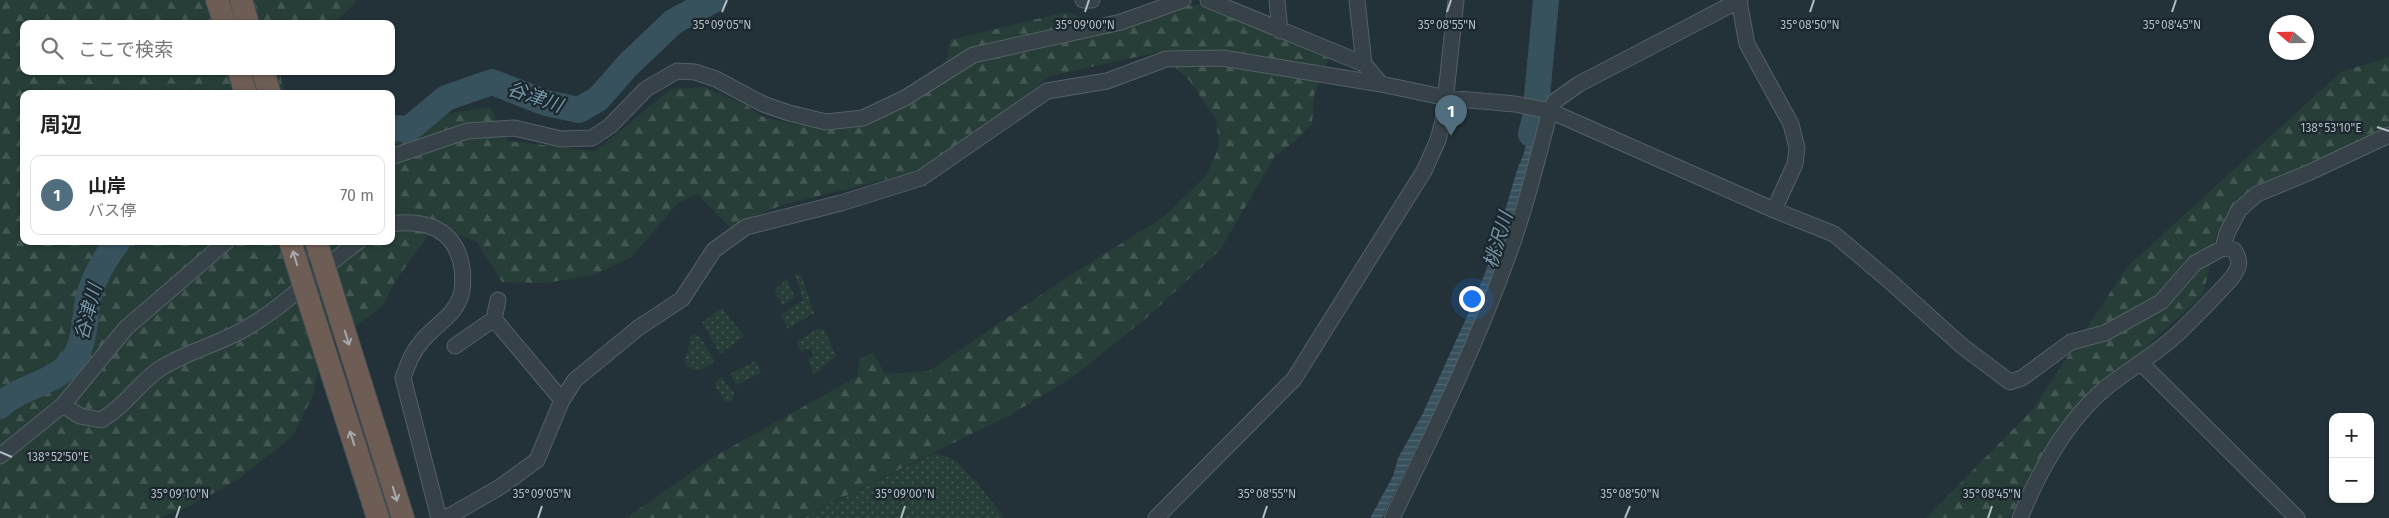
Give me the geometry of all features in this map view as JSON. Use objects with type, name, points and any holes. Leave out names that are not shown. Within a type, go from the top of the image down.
[{"type":"highway","points":[[217,0],[224,20]]},
{"type":"highway","points":[[241,0],[247,20]]},
{"type":"highway","points":[[240,75],[245,90]]},
{"type":"highway","points":[[264,75],[269,90]]},
{"type":"highway","points":[[291,245],[378,518]]},
{"type":"highway","points":[[317,245],[403,518]]},
{"type":"street","points":[[1084,0],[1092,0]]},
{"type":"street","points":[[395,156],[468,131],[514,128],[561,139],[592,138],[610,126],[646,89],[677,71],[695,72],[716,80],[763,104],[789,114],[826,122],[863,118],[905,98],[973,55],[1121,22],[1183,0]]},
{"type":"street","points":[[1208,0],[1364,64],[1381,84]]},
{"type":"street","points":[[1277,0],[1280,31]]},
{"type":"street","points":[[1358,0],[1364,64]]},
{"type":"street","points":[[1156,518],[1294,379],[1424,171],[1438,140],[1447,98],[1456,0]]},
{"type":"street","points":[[1392,518],[1433,435],[1492,300],[1516,234],[1550,111],[1555,101],[1579,84],[1720,6],[1740,0],[1747,44],[1791,124],[1798,148],[1795,164],[1774,210]]},
{"type":"street","points":[[446,518],[500,487],[537,460],[562,400],[575,380],[638,328],[682,298],[714,250],[746,227],[841,203],[921,178],[1047,91],[1072,85],[1107,82],[1166,59],[1222,58],[1381,84],[1447,98],[1515,104],[1550,111],[1774,210],[1834,234],[1962,346],[2010,382],[2022,378],[2071,342],[2105,333],[2161,302],[2195,263],[2223,248],[2234,250],[2240,258],[2239,269],[2175,336],[2142,364],[2108,386],[2085,408],[2058,444],[2030,494],[2020,518]]},
{"type":"street","points":[[2223,248],[2227,233],[2239,210],[2257,194],[2389,135]]},
{"type":"street","points":[[395,223],[410,221],[431,225],[451,240],[460,256],[462,275],[460,298],[446,319],[423,340],[411,356],[403,378],[439,518]]},
{"type":"street","points":[[0,456],[63,405],[126,328],[222,245]]},
{"type":"street","points":[[63,405],[80,416],[101,420],[115,412],[159,369],[192,351],[240,331],[286,301],[354,245]]},
{"type":"street","points":[[455,346],[494,319],[498,300]]},
{"type":"street","points":[[494,319],[562,400]]},
{"type":"street","points":[[2142,364],[2298,518]]},
{"type":"green space","points":[[0,0],[357,0],[339,20],[20,20],[20,75],[282,75],[281,81],[286,90],[20,90],[20,245],[395,245],[395,115],[424,117],[490,107],[508,141],[595,151],[671,89],[705,87],[746,105],[761,116],[798,125],[866,124],[943,84],[950,40],[1062,13],[1072,13],[1102,30],[1168,9],[1201,4],[1329,59],[1314,95],[1312,124],[1293,143],[1275,156],[1220,250],[1144,320],[1070,379],[1008,416],[801,518],[626,518],[715,456],[857,377],[860,359],[873,352],[885,374],[929,371],[1061,281],[1162,218],[1206,176],[1219,147],[1216,119],[1189,80],[1159,52],[1050,76],[968,141],[912,173],[782,205],[730,227],[697,194],[677,204],[632,257],[593,275],[546,283],[502,282],[477,242],[435,226],[394,283],[382,307],[321,350],[314,393],[293,436],[236,481],[188,507],[160,518],[0,518]]},
{"type":"green space","points":[[2389,57],[2389,129],[2243,194],[2217,233],[2203,295],[2060,426],[2009,518],[1926,518],[2032,410],[2128,266],[2341,72]]},
{"type":"green space","points":[[795,274],[801,275],[814,313],[788,329],[781,315],[803,300]]},
{"type":"green space","points":[[787,278],[795,298],[783,305],[774,291]]},
{"type":"green space","points":[[722,308],[744,336],[720,354],[702,322]]},
{"type":"green space","points":[[817,329],[824,329],[836,356],[814,375],[808,360],[814,355],[810,348],[801,352],[796,342]]},
{"type":"green space","points":[[694,334],[700,337],[715,361],[700,370],[693,369],[685,364],[689,338]]},
{"type":"green space","points":[[755,361],[761,373],[736,385],[730,374]]},
{"type":"green space","points":[[722,377],[734,393],[733,400],[725,403],[714,383]]},
{"type":"green space","points":[[935,453],[955,460],[979,485],[1004,518],[802,518]]},
{"type":"water","points":[[1540,0],[1559,0],[1550,83],[1531,155],[1492,285],[1452,376],[1382,518],[1370,518],[1393,476],[1398,458],[1422,415],[1474,301],[1490,260],[1523,156],[1545,74],[1550,15],[1538,37],[1529,65],[1527,61],[1541,5]]},
{"type":"waterway","name":"谷津川","points":[[395,128],[409,129],[446,98],[492,82],[546,103],[579,110],[598,99],[628,65],[673,22],[713,0]]},
{"type":"waterway","name":"桃沢川","points":[[1531,134],[1535,118],[1546,0]]},
{"type":"waterway","name":"谷津川","points":[[0,406],[15,395],[61,372],[75,358],[81,342],[88,299],[93,284],[115,245]]},
{"type":"place","name":"山岸","points":[[1451,136]]}]
